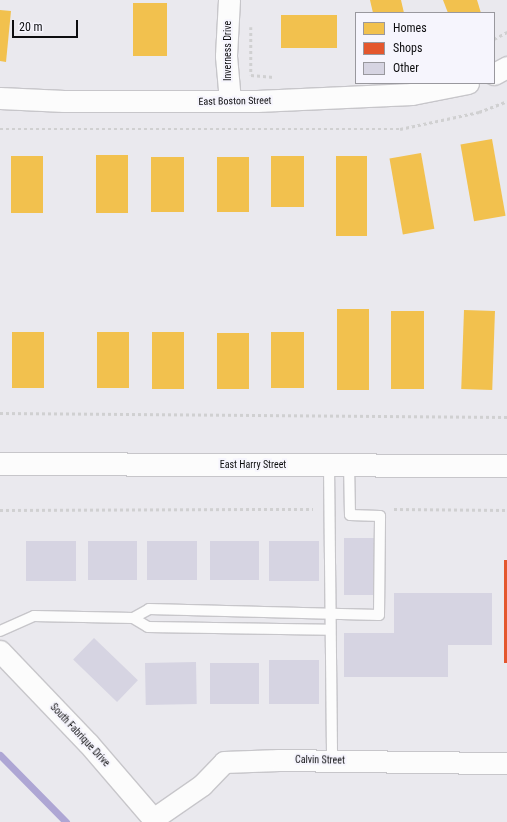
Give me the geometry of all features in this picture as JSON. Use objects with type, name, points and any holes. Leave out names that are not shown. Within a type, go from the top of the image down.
[{"type":"main road","name":"East Harry Street","points":[[0,464],[507,466]]},
{"type":"street","name":"Inverness Drive","points":[[229,0],[226,56],[230,101]]},
{"type":"street","points":[[495,74],[507,68]]},
{"type":"street","name":"East Boston Street","points":[[0,98],[64,101],[230,101],[412,94],[463,84]]},
{"type":"street","name":"South Fabrique Drive","points":[[0,651],[88,743],[155,821]]},
{"type":"street","name":"Calvin Street","points":[[155,821],[202,785],[224,762],[332,760],[507,763]]},
{"type":"lane","points":[[332,760],[329,509],[339,466]]},
{"type":"lane","points":[[0,631],[34,616],[132,618],[149,610],[379,615],[380,516],[350,515],[339,466]]},
{"type":"lane","points":[[243,612],[243,628]]},
{"type":"lane","points":[[132,618],[148,627],[330,630]]},
{"type":"path","points":[[251,22],[251,75],[278,77]]},
{"type":"path","points":[[495,38],[507,32]]},
{"type":"path","points":[[0,129],[400,129],[479,112],[507,101]]},
{"type":"path","points":[[0,413],[507,417]]},
{"type":"path","points":[[0,510],[329,509]]},
{"type":"path","points":[[388,509],[507,510]]},
{"type":"building: Homes","points":[[370,0],[401,0],[404,12],[373,12]]},
{"type":"building: Homes","points":[[443,0],[477,0],[481,12],[448,12]]},
{"type":"building: Homes","points":[[133,3],[167,3],[167,56],[133,56]]},
{"type":"building: Homes","points":[[0,10],[11,11],[6,62],[0,61]]},
{"type":"building: Homes","points":[[281,15],[337,15],[337,48],[281,48]]},
{"type":"building: Homes","points":[[492,139],[506,216],[474,221],[460,145]]},
{"type":"building: Homes","points":[[421,153],[434,229],[403,234],[389,159]]},
{"type":"building: Homes","points":[[96,155],[128,155],[128,213],[96,213]]},
{"type":"building: Homes","points":[[11,156],[43,156],[43,213],[11,213]]},
{"type":"building: Homes","points":[[271,156],[304,156],[304,207],[271,207]]},
{"type":"building: Homes","points":[[336,156],[367,156],[367,236],[336,236]]},
{"type":"building: Homes","points":[[151,157],[184,157],[184,212],[151,212]]},
{"type":"building: Homes","points":[[217,157],[249,157],[249,212],[217,212]]},
{"type":"building: Homes","points":[[337,309],[369,309],[369,390],[337,390]]},
{"type":"building: Homes","points":[[464,310],[495,311],[492,390],[461,389]]},
{"type":"building: Homes","points":[[391,311],[424,311],[424,389],[391,389]]},
{"type":"building: Homes","points":[[12,332],[44,332],[44,388],[12,388]]},
{"type":"building: Homes","points":[[97,332],[129,332],[129,388],[97,388]]},
{"type":"building: Homes","points":[[152,332],[184,332],[184,389],[152,389]]},
{"type":"building: Homes","points":[[271,332],[304,332],[304,388],[271,388]]},
{"type":"building: Homes","points":[[217,333],[249,333],[249,389],[217,389]]},
{"type":"building: Shops","points":[[504,560],[507,560],[507,663],[504,663]]},
{"type":"building: Other","points":[[344,538],[374,538],[374,595],[344,595]]},
{"type":"building: Other","points":[[26,541],[76,541],[76,581],[26,581]]},
{"type":"building: Other","points":[[88,541],[137,541],[137,580],[88,580]]},
{"type":"building: Other","points":[[147,541],[197,541],[197,580],[147,580]]},
{"type":"building: Other","points":[[210,541],[259,541],[259,580],[210,580]]},
{"type":"building: Other","points":[[269,541],[319,541],[319,581],[269,581]]},
{"type":"building: Other","points":[[394,593],[492,593],[492,645],[448,645],[448,677],[344,677],[344,633],[394,633]]},
{"type":"building: Other","points":[[94,638],[138,680],[117,702],[73,660]]},
{"type":"building: Other","points":[[269,660],[319,660],[319,704],[269,704]]},
{"type":"building: Other","points":[[196,662],[197,704],[146,705],[145,663]]},
{"type":"building: Other","points":[[210,663],[259,663],[259,704],[210,704]]},
{"type":"waterway","points":[[0,755],[66,822]]}]
